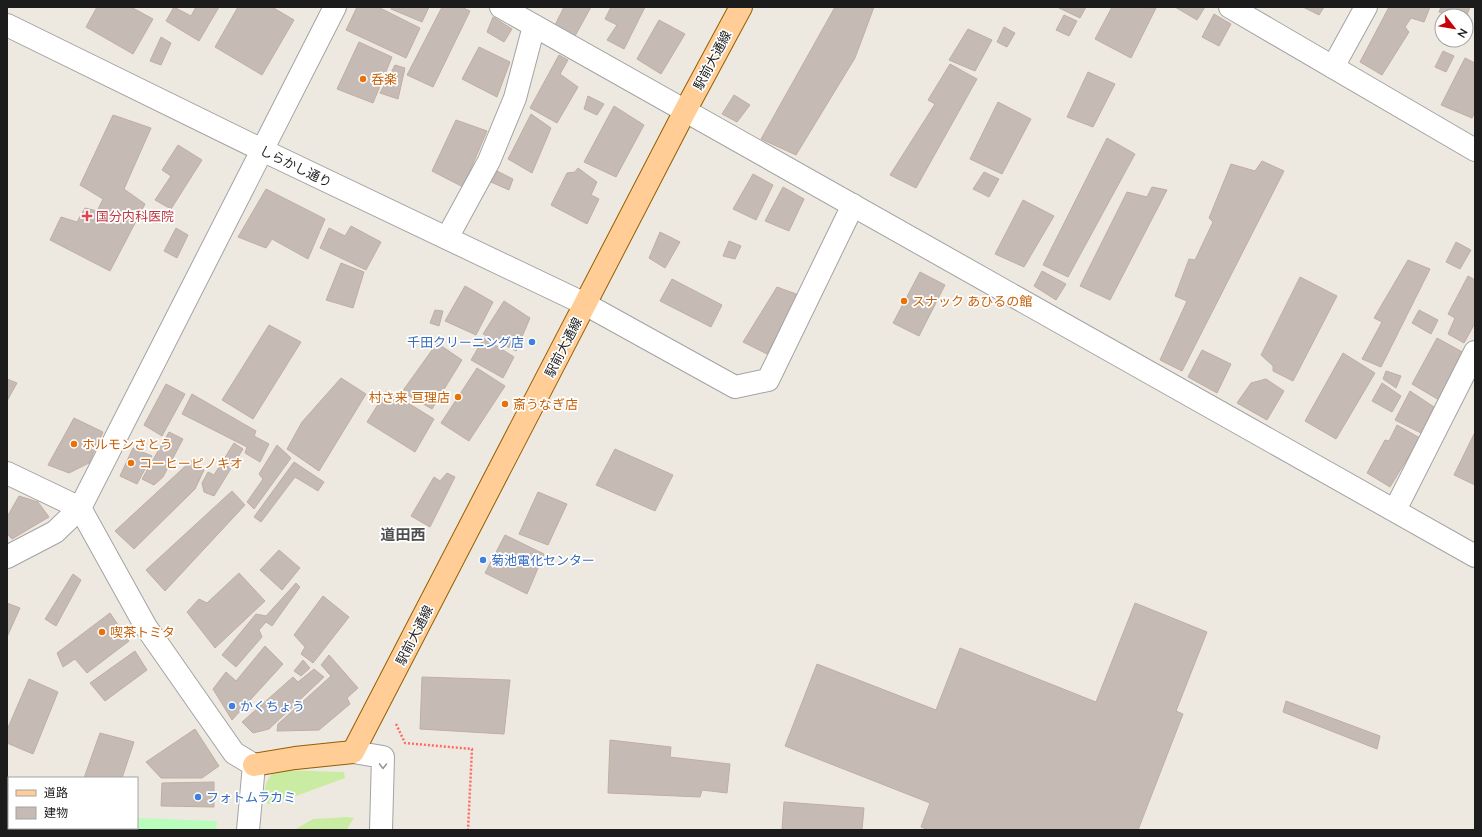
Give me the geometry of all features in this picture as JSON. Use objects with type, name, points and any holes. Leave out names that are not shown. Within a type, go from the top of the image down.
[{"type":"main road","name":"駅前大通線","points":[[353,752],[685,111],[741,7]]},
{"type":"main road","points":[[254,765],[295,758],[353,752]]},
{"type":"street","points":[[7,557],[55,532],[80,508],[335,7]]},
{"type":"street","points":[[500,7],[1475,556]]},
{"type":"street","points":[[1230,7],[1475,150]]},
{"type":"street","points":[[1332,67],[1366,7]]},
{"type":"street","name":"しらかし通り","points":[[7,26],[262,150],[585,304],[735,387],[768,380],[853,205]]},
{"type":"street","points":[[447,238],[489,161],[515,98],[534,26]]},
{"type":"street","points":[[1395,510],[1475,352]]},
{"type":"street","points":[[7,473],[80,508],[146,627],[234,753],[254,765],[248,830]]},
{"type":"street","points":[[353,752],[383,757],[381,830]]},
{"type":"path","points":[[396,726],[405,743],[472,749],[468,830]]},
{"type":"green space","points":[[276,770],[344,772],[345,778],[277,803],[269,804],[264,801],[265,787],[268,780]]},
{"type":"green space","points":[[138,818],[217,821],[216,830],[126,830],[138,829]]},
{"type":"green space","points":[[354,818],[347,829],[344,830],[294,830],[313,819]]},
{"type":"building","points":[[97,7],[131,7],[153,19],[133,54],[86,27]]},
{"type":"building","points":[[174,7],[191,16],[196,7],[219,7],[199,41],[166,21]]},
{"type":"building","points":[[238,7],[272,7],[294,20],[262,75],[215,47]]},
{"type":"building","points":[[357,7],[378,7],[420,28],[406,58],[346,30]]},
{"type":"building","points":[[392,7],[429,7],[422,22],[391,9]]},
{"type":"building","points":[[442,7],[461,7],[470,11],[433,87],[407,75]]},
{"type":"building","points":[[564,7],[591,7],[575,36],[555,25]]},
{"type":"building","points":[[611,7],[645,7],[624,49],[607,40],[617,25],[605,19]]},
{"type":"building","points":[[835,7],[874,7],[855,58],[796,155],[761,139]]},
{"type":"building","points":[[1057,7],[1086,7],[1080,18]]},
{"type":"building","points":[[1112,7],[1156,8],[1131,58],[1095,39]]},
{"type":"building","points":[[1175,7],[1205,7],[1197,20]]},
{"type":"building","points":[[1303,7],[1324,7],[1319,15]]},
{"type":"building","points":[[1389,7],[1430,7],[1424,22],[1411,18],[1405,27],[1409,32],[1382,75],[1360,62]]},
{"type":"building","points":[[1441,7],[1470,7],[1470,8]]},
{"type":"building","points":[[1214,14],[1231,24],[1219,46],[1202,37]]},
{"type":"building","points":[[1064,15],[1077,21],[1069,36],[1056,30]]},
{"type":"building","points":[[493,17],[512,29],[504,42],[487,32]]},
{"type":"building","points":[[659,20],[685,34],[661,74],[637,59]]},
{"type":"building","points":[[1004,27],[1015,33],[1007,47],[997,42]]},
{"type":"building","points":[[968,29],[992,40],[975,71],[949,60]]},
{"type":"building","points":[[161,37],[171,43],[161,65],[150,61]]},
{"type":"building","points":[[359,42],[392,57],[373,103],[337,89]]},
{"type":"building","points":[[479,47],[510,62],[497,97],[462,79]]},
{"type":"building","points":[[1443,51],[1454,56],[1446,72],[1435,67]]},
{"type":"building","points":[[559,55],[568,60],[560,74],[578,87],[557,123],[530,108]]},
{"type":"building","points":[[1465,58],[1475,63],[1475,112],[1472,118],[1441,105]]},
{"type":"building","points":[[950,64],[977,79],[916,188],[890,175],[935,104],[928,100]]},
{"type":"building","points":[[395,65],[405,68],[398,99],[380,93]]},
{"type":"building","points":[[1088,72],[1115,84],[1093,127],[1067,117]]},
{"type":"building","points":[[734,95],[750,105],[737,122],[722,114]]},
{"type":"building","points":[[588,96],[604,104],[597,115],[584,109]]},
{"type":"building","points":[[998,102],[1031,119],[1002,174],[970,159]]},
{"type":"building","points":[[614,106],[644,125],[616,177],[584,162]]},
{"type":"building","points":[[531,114],[551,128],[532,173],[508,159]]},
{"type":"building","points":[[113,115],[151,128],[124,189],[145,204],[110,271],[50,240],[61,217],[77,222],[85,208],[97,211],[103,199],[80,185]]},
{"type":"building","points":[[456,120],[487,131],[463,187],[432,171]]},
{"type":"building","points":[[1107,138],[1135,154],[1068,277],[1043,265]]},
{"type":"building","points":[[178,145],[202,160],[171,209],[155,200],[171,176],[162,170]]},
{"type":"building","points":[[1262,161],[1284,171],[1182,371],[1160,360],[1187,301],[1175,296],[1189,259],[1195,260],[1213,222],[1209,218],[1231,164],[1255,171]]},
{"type":"building","points":[[578,168],[597,182],[591,195],[599,199],[587,224],[551,205],[567,173],[575,172]]},
{"type":"building","points":[[497,171],[513,179],[509,190],[491,182]]},
{"type":"building","points":[[984,172],[999,179],[989,197],[973,189]]},
{"type":"building","points":[[753,174],[773,185],[756,220],[733,209]]},
{"type":"building","points":[[783,187],[804,199],[789,231],[765,221]]},
{"type":"building","points":[[1152,187],[1167,190],[1110,300],[1080,286],[1127,192],[1147,197]]},
{"type":"building","points":[[266,189],[325,219],[308,259],[272,239],[266,248],[238,237]]},
{"type":"building","points":[[1023,200],[1054,216],[1024,267],[995,254]]},
{"type":"building","points":[[351,226],[381,242],[366,270],[320,248],[329,228],[345,236]]},
{"type":"building","points":[[176,228],[188,235],[177,258],[164,251]]},
{"type":"building","points":[[660,232],[680,242],[665,268],[649,258]]},
{"type":"building","points":[[729,241],[741,246],[735,259],[723,256]]},
{"type":"building","points":[[1456,242],[1471,250],[1460,269],[1446,262]]},
{"type":"building","points":[[1408,260],[1430,269],[1381,367],[1362,359],[1382,322],[1374,318]]},
{"type":"building","points":[[341,263],[364,272],[353,308],[326,300]]},
{"type":"building","points":[[1042,271],[1066,284],[1056,300],[1034,286]]},
{"type":"building","points":[[920,272],[945,285],[919,336],[893,323]]},
{"type":"building","points":[[1468,276],[1475,280],[1475,323],[1464,343],[1448,334],[1455,318],[1448,314]]},
{"type":"building","points":[[1300,277],[1337,296],[1293,381],[1273,371],[1273,366],[1261,355]]},
{"type":"building","points":[[672,279],[722,305],[711,327],[660,301]]},
{"type":"building","points":[[465,286],[493,302],[476,335],[445,321]]},
{"type":"building","points":[[777,287],[799,295],[767,354],[743,342]]},
{"type":"building","points":[[504,301],[530,318],[516,351],[483,334]]},
{"type":"building","points":[[435,310],[443,311],[439,326],[430,323]]},
{"type":"building","points":[[1419,310],[1438,320],[1431,334],[1412,323]]},
{"type":"building","points":[[269,325],[301,342],[253,419],[222,400]]},
{"type":"building","points":[[484,338],[514,357],[503,378],[471,360]]},
{"type":"building","points":[[1437,338],[1466,354],[1439,400],[1412,384]]},
{"type":"building","points":[[437,343],[462,360],[432,409],[402,392]]},
{"type":"building","points":[[1202,350],[1231,364],[1217,393],[1188,377]]},
{"type":"building","points":[[1343,353],[1375,373],[1336,439],[1305,421]]},
{"type":"building","points":[[477,368],[505,386],[469,441],[441,423]]},
{"type":"building","points":[[1386,371],[1401,376],[1396,388],[1383,379]]},
{"type":"building","points":[[341,378],[366,394],[319,471],[287,449],[302,422]]},
{"type":"building","points":[[7,379],[17,383],[7,401]]},
{"type":"building","points":[[1266,379],[1284,391],[1267,420],[1237,403],[1251,383]]},
{"type":"building","points":[[1382,383],[1401,396],[1392,412],[1372,401]]},
{"type":"building","points":[[166,384],[185,394],[162,436],[144,425]]},
{"type":"building","points":[[387,390],[434,419],[415,452],[367,422]]},
{"type":"building","points":[[1410,391],[1434,407],[1421,433],[1395,420]]},
{"type":"building","points":[[192,394],[256,431],[254,436],[269,444],[260,462],[245,453],[247,447],[182,414]]},
{"type":"building","points":[[74,418],[103,432],[89,463],[69,473],[48,465]]},
{"type":"building","points":[[1397,425],[1420,438],[1390,487],[1367,473],[1385,440],[1389,441]]},
{"type":"building","points":[[169,432],[183,439],[163,477],[154,485],[142,479]]},
{"type":"building","points":[[1475,432],[1475,485],[1454,475]]},
{"type":"building","points":[[234,443],[243,449],[214,496],[204,492],[202,483],[208,472],[214,475]]},
{"type":"building","points":[[277,445],[291,458],[254,509],[247,502],[263,479],[259,474]]},
{"type":"building","points":[[133,448],[152,456],[137,484],[120,476]]},
{"type":"building","points":[[615,449],[673,475],[655,511],[596,485]]},
{"type":"building","points":[[192,460],[204,470],[195,489],[134,549],[115,531]]},
{"type":"building","points":[[294,462],[324,482],[318,491],[295,477],[261,522],[254,517]]},
{"type":"building","points":[[447,473],[455,477],[430,527],[411,516],[434,477],[440,481]]},
{"type":"building","points":[[232,491],[245,505],[165,591],[146,570]]},
{"type":"building","points":[[538,492],[567,504],[548,545],[519,534]]},
{"type":"building","points":[[19,496],[38,502],[49,517],[12,539],[7,534],[7,517]]},
{"type":"building","points":[[505,535],[544,554],[527,594],[485,573]]},
{"type":"building","points":[[279,550],[300,568],[282,590],[260,570]]},
{"type":"building","points":[[239,573],[265,601],[215,648],[187,612],[199,599],[207,603]]},
{"type":"building","points":[[73,574],[81,580],[56,626],[45,619]]},
{"type":"building","points":[[296,583],[300,587],[272,626],[266,622],[259,630],[262,637],[236,667],[222,655],[256,614],[266,616]]},
{"type":"building","points":[[323,596],[349,617],[313,663],[301,654],[305,647],[294,635]]},
{"type":"building","points":[[7,603],[20,608],[7,637]]},
{"type":"building","points":[[1135,603],[1207,632],[1176,711],[1183,714],[1138,830],[929,830],[921,827],[930,803],[785,746],[817,664],[936,710],[960,648],[1096,702]]},
{"type":"building","points":[[110,613],[129,641],[87,673],[75,659],[63,667],[57,653]]},
{"type":"building","points":[[265,646],[283,664],[232,720],[213,689],[226,672],[236,681]]},
{"type":"building","points":[[135,651],[147,670],[105,701],[90,683]]},
{"type":"building","points":[[329,655],[358,688],[347,698],[350,704],[319,730],[277,731],[278,724],[331,676],[321,665]]},
{"type":"building","points":[[303,660],[310,668],[301,676],[294,671]]},
{"type":"building","points":[[314,669],[324,677],[269,729],[253,733],[242,722],[293,677],[298,682]]},
{"type":"building","points":[[422,677],[510,680],[504,734],[420,729]]},
{"type":"building","points":[[29,679],[58,692],[33,754],[7,743],[7,730]]},
{"type":"building","points":[[1286,701],[1380,736],[1377,749],[1283,712]]},
{"type":"building","points":[[195,729],[219,766],[202,778],[161,778],[146,762]]},
{"type":"building","points":[[100,733],[134,742],[122,777],[84,777]]},
{"type":"building","points":[[610,740],[671,747],[670,757],[730,764],[727,793],[702,790],[700,797],[608,793]]},
{"type":"building","points":[[214,782],[214,807],[161,806],[162,783]]},
{"type":"building","points":[[784,802],[864,808],[862,830],[782,830]]},
{"type":"building","points":[[79,829],[107,829],[107,830]]},
{"type":"place","name":"呑楽","points":[[363,79]]},
{"type":"place","name":"国分内科医院","points":[[87,216]]},
{"type":"place","name":"スナック あひるの館","points":[[904,301]]},
{"type":"place","name":"千田クリーニング店","points":[[532,342]]},
{"type":"place","name":"村さ来 亘理店","points":[[458,397]]},
{"type":"place","name":"斎うなぎ店","points":[[505,404]]},
{"type":"place","name":"ホルモンさとう","points":[[74,444]]},
{"type":"place","name":"コーヒーピノキオ","points":[[131,463]]},
{"type":"place","name":"菊池電化センター","points":[[483,560]]},
{"type":"place","name":"喫茶トミタ","points":[[102,632]]},
{"type":"place","name":"かくちょう","points":[[232,706]]},
{"type":"place","name":"フォトムラカミ","points":[[198,797]]},
{"type":"district","name":"道田西","points":[[403,534]]}]
